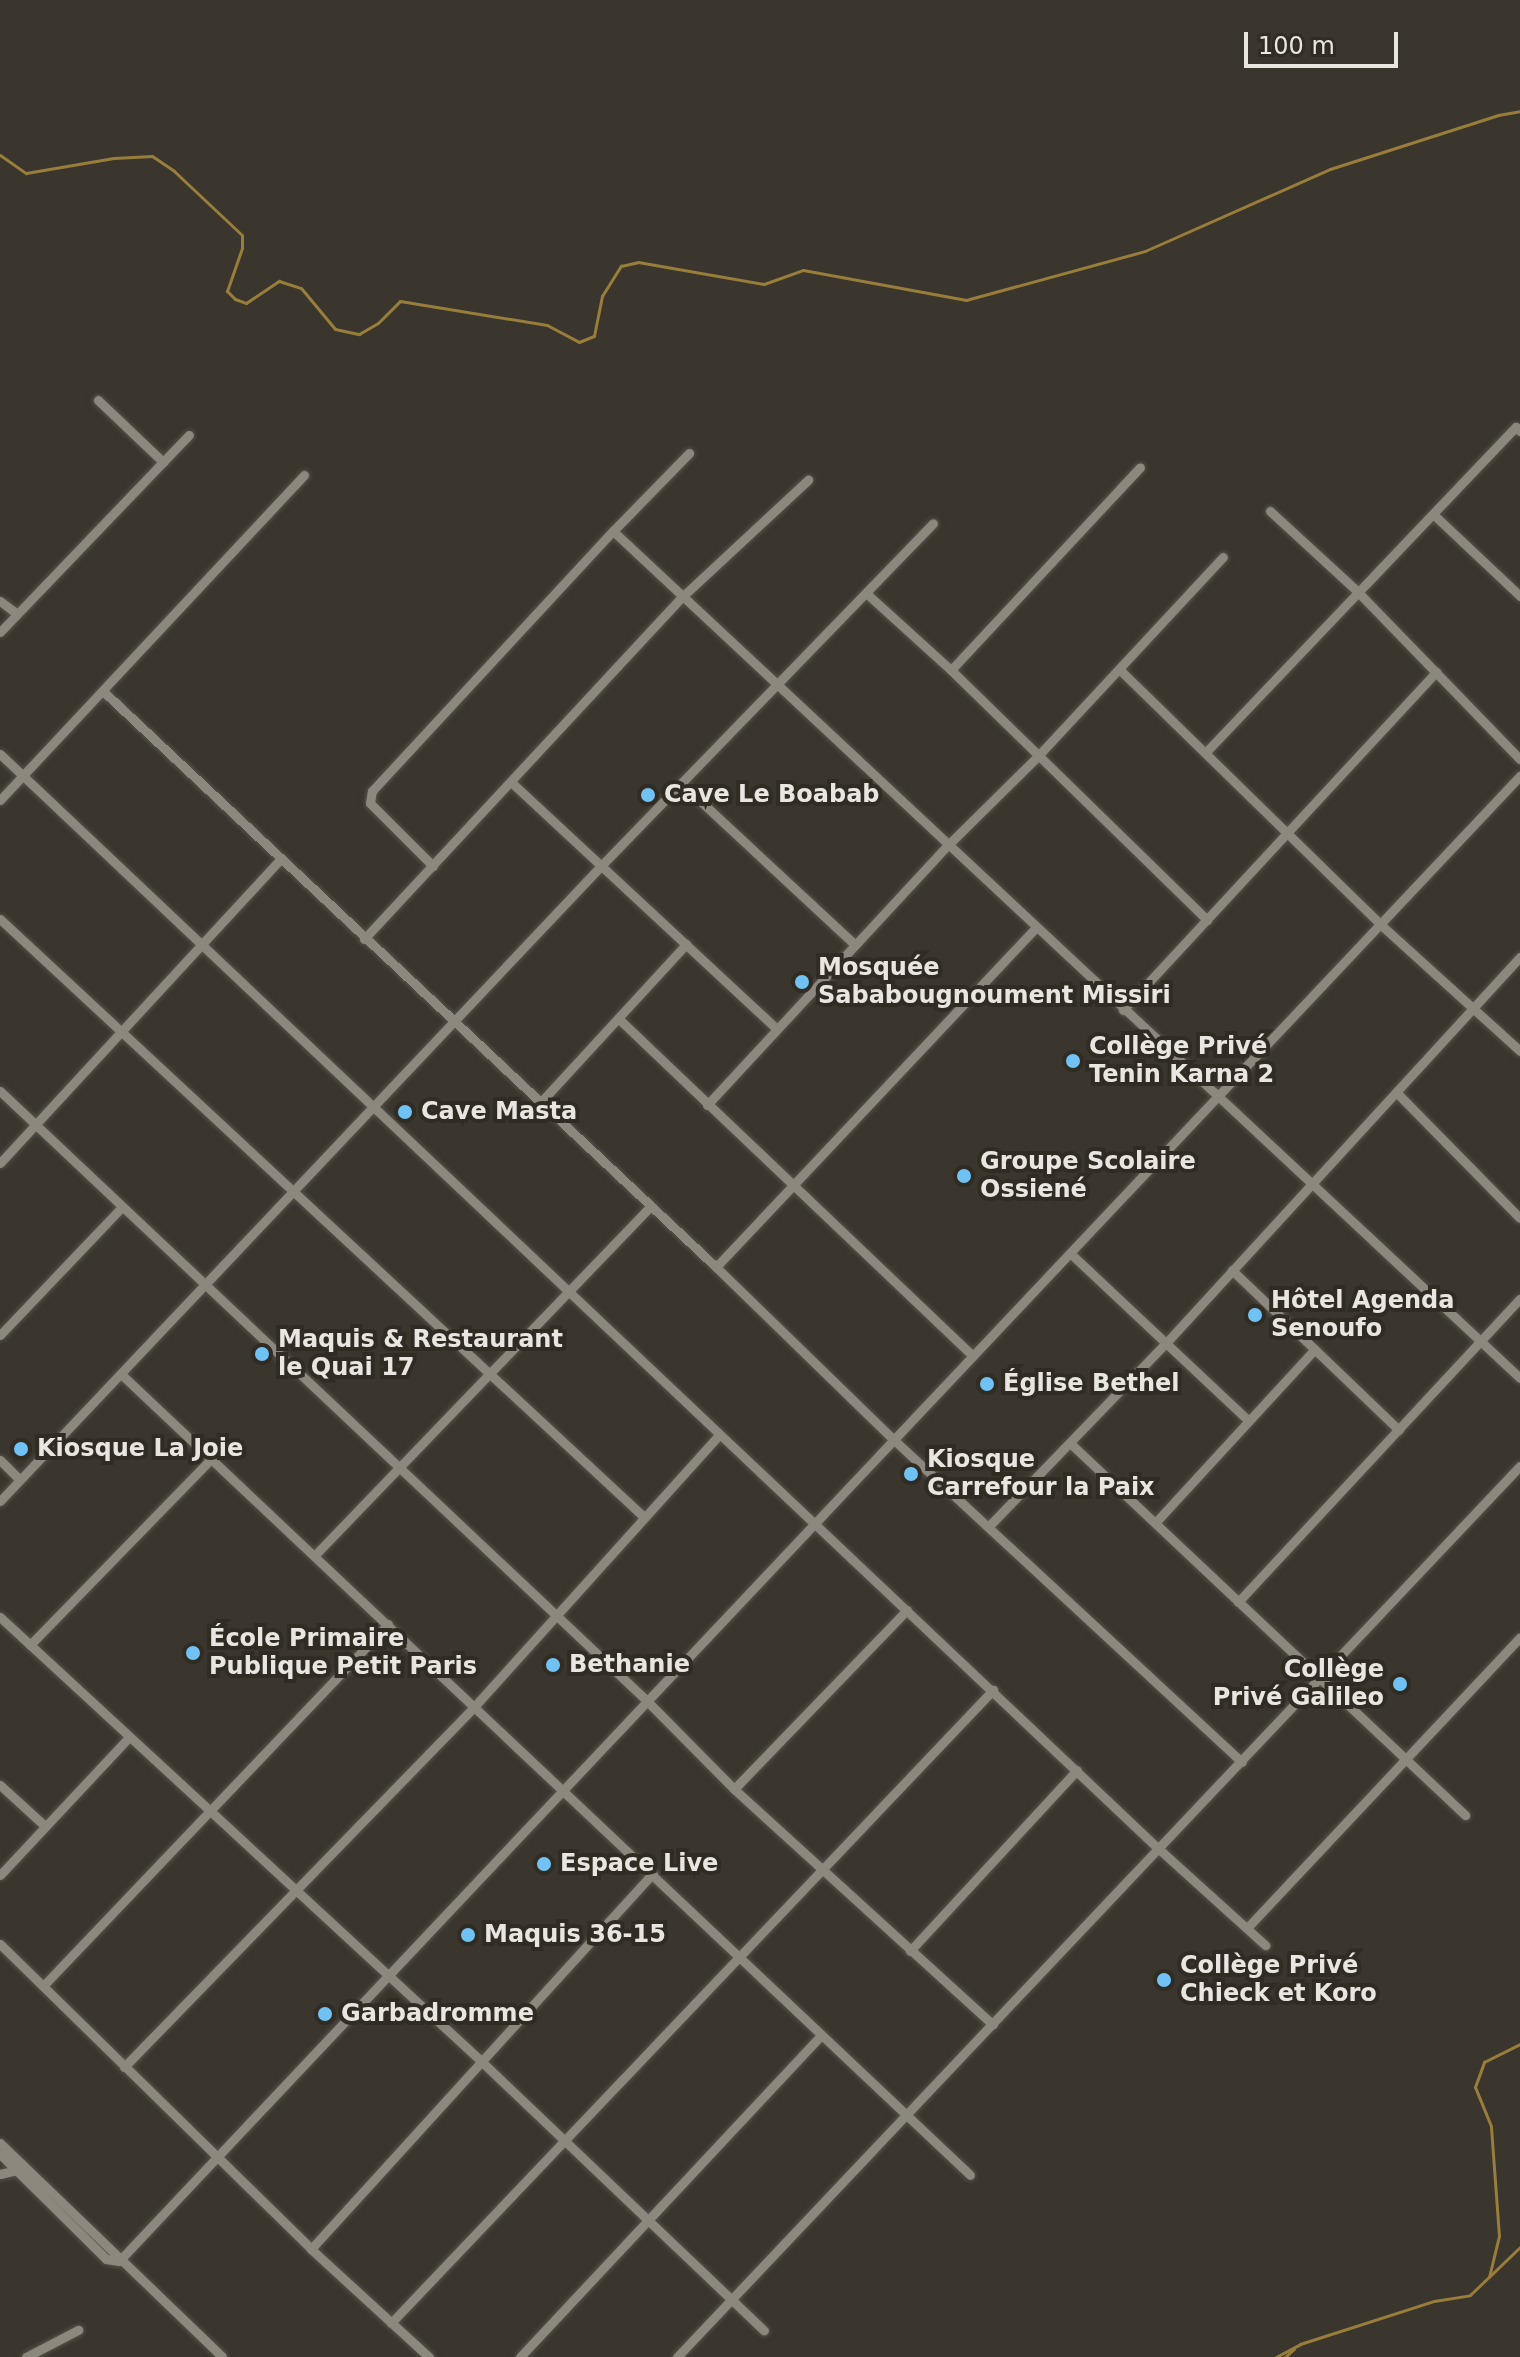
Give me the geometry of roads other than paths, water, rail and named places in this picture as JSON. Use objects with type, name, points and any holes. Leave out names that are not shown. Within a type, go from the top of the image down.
[{"type":"street","points":[[98,400],[163,462]]},
{"type":"street","points":[[1206,752],[1516,427],[1520,431]]},
{"type":"street","points":[[0,632],[189,435]]},
{"type":"street","points":[[433,866],[370,803],[372,791],[689,453]]},
{"type":"street","points":[[951,670],[1140,467]]},
{"type":"street","points":[[0,800],[304,475]]},
{"type":"street","points":[[364,939],[683,596],[808,480]]},
{"type":"street","points":[[1270,511],[1357,591],[1520,759]]},
{"type":"street","points":[[1433,514],[1520,596]]},
{"type":"street","points":[[0,1501],[601,866],[933,524]]},
{"type":"street","points":[[613,531],[1520,1378]]},
{"type":"street","points":[[707,1105],[950,843],[1037,757],[1223,557]]},
{"type":"street","points":[[866,593],[951,670],[1207,920]]},
{"type":"street","points":[[0,601],[17,614]]},
{"type":"street","points":[[1119,669],[1380,924],[1520,1051]]},
{"type":"street","points":[[1123,1010],[1436,672]]},
{"type":"street","points":[[103,691],[716,1267],[894,1440],[1242,1762]]},
{"type":"street","points":[[0,754],[571,1290],[719,1435],[1265,1945]]},
{"type":"street","points":[[119,2261],[1520,776]]},
{"type":"street","points":[[511,782],[776,1028]]},
{"type":"street","points":[[682,784],[855,945]]},
{"type":"street","points":[[0,1163],[280,860]]},
{"type":"street","points":[[0,919],[644,1517]]},
{"type":"street","points":[[716,1267],[1036,927]]},
{"type":"street","points":[[540,1103],[620,1020],[686,944]]},
{"type":"street","points":[[989,1526],[1166,1343],[1520,957]]},
{"type":"street","points":[[620,1020],[973,1356]]},
{"type":"street","points":[[0,1091],[397,1469],[647,1701],[734,1789],[993,2025]]},
{"type":"street","points":[[1397,1093],[1520,1218]]},
{"type":"street","points":[[315,1555],[650,1207]]},
{"type":"street","points":[[0,1335],[121,1208]]},
{"type":"street","points":[[1070,1253],[1249,1421]]},
{"type":"street","points":[[1232,1270],[1399,1430]]},
{"type":"street","points":[[1238,1602],[1520,1299]]},
{"type":"street","points":[[1155,1523],[1315,1349]]},
{"type":"street","points":[[121,1374],[970,2175]]},
{"type":"street","points":[[124,2067],[474,1707],[719,1435]]},
{"type":"street","points":[[1070,1443],[1465,1815]]},
{"type":"street","points":[[0,1460],[20,1480]]},
{"type":"street","points":[[30,1645],[210,1460]]},
{"type":"street","points":[[677,2357],[1160,1850],[1520,1466]]},
{"type":"street","points":[[734,1789],[907,1610]]},
{"type":"street","points":[[0,1617],[480,2060],[764,2330]]},
{"type":"street","points":[[43,1986],[388,1624]]},
{"type":"street","points":[[1247,1928],[1520,1637]]},
{"type":"street","points":[[391,2323],[993,1690]]},
{"type":"street","points":[[0,1875],[128,1738]]},
{"type":"street","points":[[910,1951],[1077,1770]]},
{"type":"street","points":[[0,1785],[45,1826]]},
{"type":"street","points":[[311,2249],[653,1873]]},
{"type":"street","points":[[0,1944],[311,2249],[429,2357]]},
{"type":"street","points":[[520,2357],[821,2035]]},
{"type":"street","points":[[0,2143],[222,2357]]},
{"type":"street","points":[[0,2154],[106,2259],[119,2261]]},
{"type":"street","points":[[0,2174],[17,2170]]},
{"type":"street","points":[[30,2356],[78,2330]]},
{"type":"waterway","points":[[0,155],[26,173],[114,158],[152,156],[174,171],[242,235],[242,248],[227,291],[235,299],[246,303],[279,281],[301,288],[335,329],[359,334],[378,323],[400,301],[547,325],[579,342],[594,336],[602,296],[621,266],[638,262],[764,284],[803,270],[966,300],[1145,251],[1330,169],[1498,115],[1520,111]]},
{"type":"waterway","points":[[1489,2277],[1499,2236],[1491,2126],[1475,2087],[1484,2062],[1520,2044]]},
{"type":"waterway","points":[[1276,2357],[1300,2344],[1434,2301],[1470,2295],[1520,2247]]},
{"type":"waterway","points":[[1285,2357],[1294,2349]]},
{"type":"place","name":"Cave Le Boabab","points":[[648,795]]},
{"type":"place","name":"Mosquée Sababougnoument Missiri","points":[[802,982]]},
{"type":"place","name":"Collège Privé Tenin Karna 2","points":[[1073,1061]]},
{"type":"place","name":"Cave Masta","points":[[405,1112]]},
{"type":"place","name":"Groupe Scolaire Ossiené","points":[[964,1176]]},
{"type":"place","name":"Hôtel Agenda Senoufo","points":[[1255,1315]]},
{"type":"place","name":"Maquis & Restaurant le Quai 17","points":[[262,1354]]},
{"type":"place","name":"Église Bethel","points":[[987,1384]]},
{"type":"place","name":"Kiosque La Joie","points":[[21,1449]]},
{"type":"place","name":"Kiosque Carrefour la Paix","points":[[911,1474]]},
{"type":"place","name":"École Primaire Publique Petit Paris","points":[[193,1653]]},
{"type":"place","name":"Bethanie","points":[[553,1665]]},
{"type":"place","name":"Collège Privé Galileo","points":[[1400,1684]]},
{"type":"place","name":"Espace Live","points":[[544,1864]]},
{"type":"place","name":"Maquis 36-15","points":[[468,1935]]},
{"type":"place","name":"Collège Privé Chieck et Koro","points":[[1164,1980]]},
{"type":"place","name":"Garbadromme","points":[[325,2014]]}]
